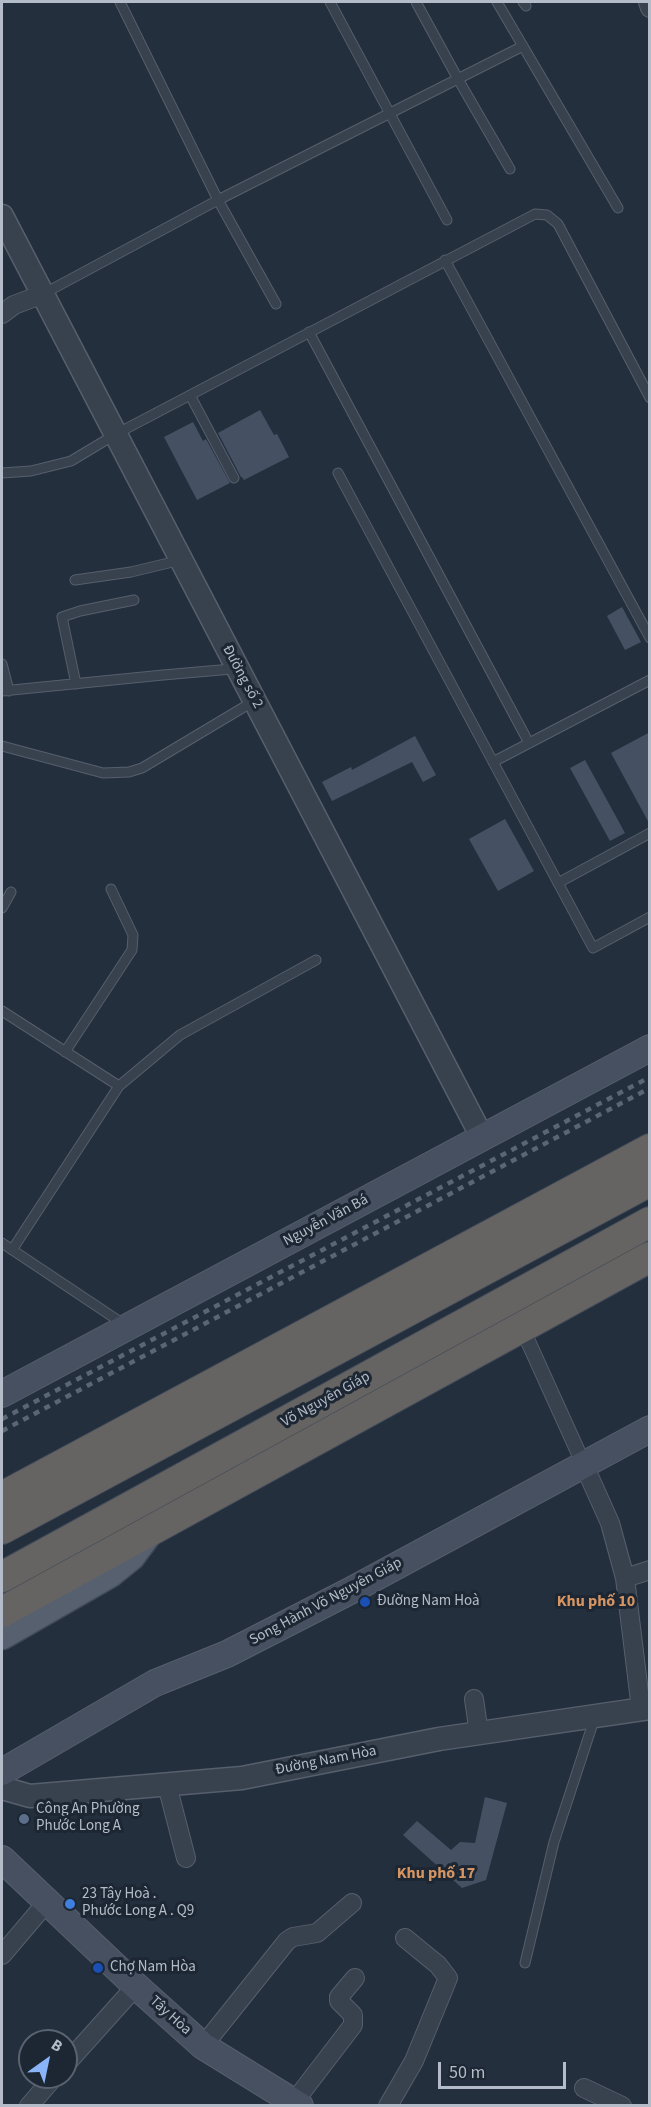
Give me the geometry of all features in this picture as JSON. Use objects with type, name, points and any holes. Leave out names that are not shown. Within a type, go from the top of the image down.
[{"type":"highway","points":[[2,1497],[650,1149]]},
{"type":"highway","points":[[2,1529],[650,1181]]},
{"type":"highway","name":"Võ Nguyên Giáp","points":[[2,1577],[650,1222]]},
{"type":"highway","name":"Võ Nguyên Giáp","points":[[2,1612],[16,1596],[149,1532],[650,1257]]},
{"type":"main road","name":"Nguyễn Văn Bá","points":[[2,1393],[650,1048]]},
{"type":"main road","name":"Song Hành Võ Nguyên Giáp","points":[[2,1772],[155,1683],[227,1654],[360,1586],[650,1429]]},
{"type":"main road","name":"Võ Nguyên Giáp","points":[[2,1635],[115,1569],[131,1557],[149,1532]]},
{"type":"main road","name":"Tây Hòa","points":[[2,1859],[203,2046],[297,2104]]},
{"type":"street","points":[[648,2],[650,8]]},
{"type":"street","name":"Đường số 2","points":[[2,216],[483,1137]]},
{"type":"street","points":[[6,307],[43,294]]},
{"type":"street","points":[[522,1328],[610,1523],[625,1578],[645,1709]]},
{"type":"street","points":[[625,1578],[650,1570]]},
{"type":"street","points":[[474,1699],[479,1734]]},
{"type":"street","name":"Đường Nam Hòa","points":[[2,1788],[30,1796],[242,1778],[439,1739],[645,1709]]},
{"type":"street","points":[[167,1785],[186,1858]]},
{"type":"street","points":[[2,1955],[47,1902]]},
{"type":"street","points":[[203,2046],[287,1941],[293,1937],[317,1933],[352,1903]]},
{"type":"street","points":[[388,2106],[414,2061],[448,1978],[438,1965],[405,1938]]},
{"type":"street","points":[[297,2104],[353,2025],[353,2015],[339,2001],[339,1997],[355,1978]]},
{"type":"street","points":[[78,2051],[136,1986]]},
{"type":"street","points":[[584,2088],[622,2106]]},
{"type":"street","points":[[29,2106],[44,2089]]},
{"type":"lane","points":[[120,2],[218,200],[276,304]]},
{"type":"lane","points":[[330,2],[447,220]]},
{"type":"lane","points":[[416,2],[510,168]]},
{"type":"lane","points":[[496,2],[618,208]]},
{"type":"lane","points":[[43,294],[218,200],[523,46]]},
{"type":"lane","points":[[2,473],[31,471],[71,461],[116,434],[445,260],[530,216],[541,214],[553,218],[558,224],[650,398]]},
{"type":"lane","points":[[445,260],[650,638]]},
{"type":"lane","points":[[309,332],[529,743]]},
{"type":"lane","points":[[190,395],[234,478]]},
{"type":"lane","points":[[338,474],[593,948],[650,917]]},
{"type":"lane","points":[[75,580],[131,572],[181,560]]},
{"type":"lane","points":[[76,684],[62,617],[134,600]]},
{"type":"lane","points":[[2,664],[5,691],[232,669],[239,672]]},
{"type":"lane","points":[[493,762],[650,680]]},
{"type":"lane","points":[[2,746],[103,773],[129,772],[142,768],[254,701]]},
{"type":"lane","points":[[558,883],[650,833]]},
{"type":"lane","points":[[66,1052],[132,950],[133,935],[111,889]]},
{"type":"lane","points":[[2,908],[11,892]]},
{"type":"lane","points":[[12,1250],[119,1086],[180,1035],[316,960]]},
{"type":"lane","points":[[2,1011],[119,1086]]},
{"type":"lane","points":[[2,1243],[127,1327]]},
{"type":"lane","points":[[525,1964],[554,1842],[595,1717]]},
{"type":"building","points":[[260,410],[274,435],[277,434],[289,457],[244,480],[218,433]]},
{"type":"building","points":[[193,422],[203,441],[206,439],[230,483],[197,500],[164,437]]},
{"type":"building","points":[[622,607],[641,642],[625,650],[607,616]]},
{"type":"building","points":[[650,732],[650,825],[611,753]]},
{"type":"building","points":[[415,736],[436,775],[423,782],[412,762],[332,801],[322,782],[351,767],[352,770]]},
{"type":"building","points":[[585,760],[625,833],[610,841],[570,768]]},
{"type":"building","points":[[505,819],[534,871],[498,891],[469,839]]},
{"type":"building","points":[[485,1797],[507,1803],[486,1880],[462,1888],[403,1835],[417,1821],[451,1850],[460,1842],[475,1843]]},
{"type":"railway","points":[[2,1419],[650,1077]]},
{"type":"railway","points":[[2,1431],[650,1088]]},
{"type":"place","name":"Đường Nam Hoà","points":[[365,1602]]},
{"type":"place","name":"Công An Phường Phước Long A","points":[[24,1819]]},
{"type":"place","name":"23 Tây Hoà . Phước Long A . Q9","points":[[70,1904]]},
{"type":"place","name":"Chợ Nam Hòa","points":[[98,1968]]},
{"type":"district","name":"Khu phố 10","points":[[596,1602]]},
{"type":"district","name":"Khu phố 17","points":[[436,1874]]}]
